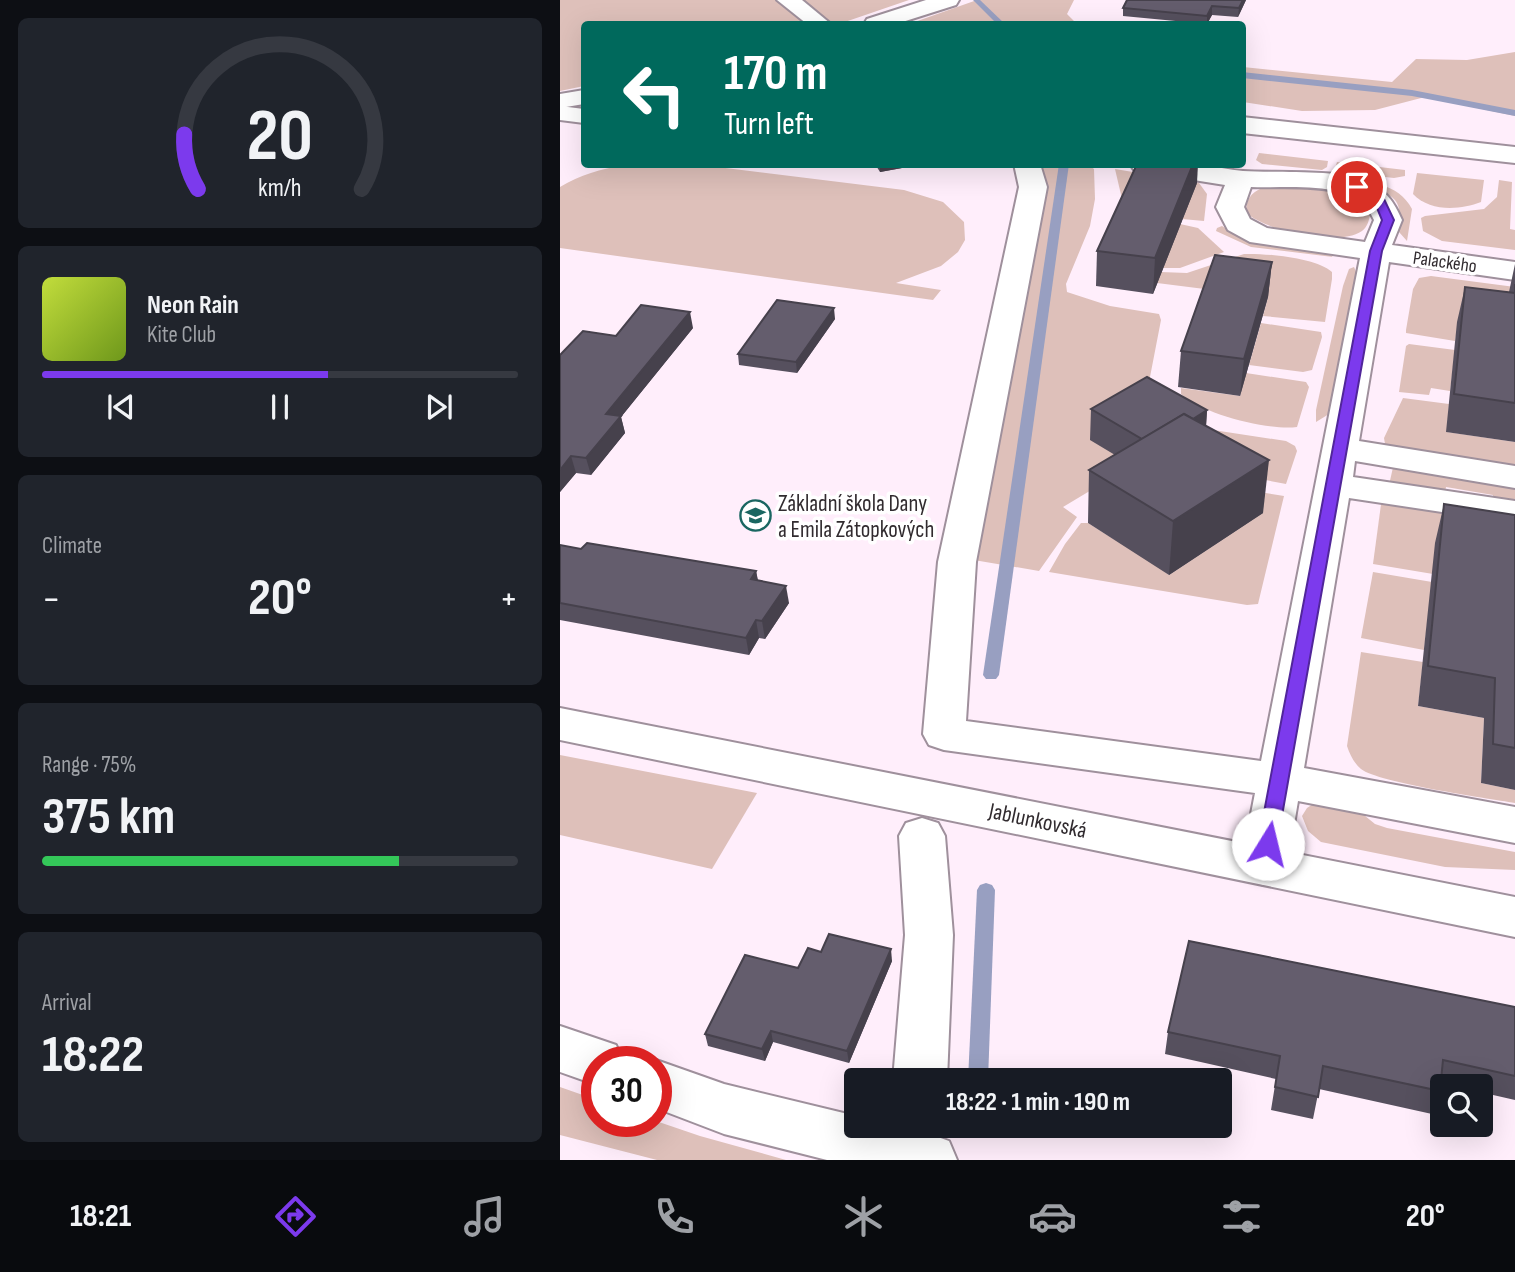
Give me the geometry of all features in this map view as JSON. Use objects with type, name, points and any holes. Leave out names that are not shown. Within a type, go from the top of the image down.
[{"type":"street","points":[[788,0],[816,21]]},
{"type":"street","points":[[885,21],[948,0]]},
{"type":"street","points":[[560,102],[581,98]]},
{"type":"street","points":[[560,113],[581,116]]},
{"type":"street","points":[[1246,125],[1515,155]]},
{"type":"street","points":[[1028,168],[1033,187],[957,562],[944,734],[1279,780],[1515,825]]},
{"type":"street","points":[[1169,168],[1241,179],[1321,182],[1357,187],[1380,202],[1388,220],[1376,251],[1264,866]]},
{"type":"street","name":"Palackého","points":[[1241,179],[1230,206],[1238,223],[1260,236],[1515,271]]},
{"type":"street","points":[[1340,447],[1515,477]]},
{"type":"street","points":[[1333,485],[1515,512]]},
{"type":"street","name":"Jablunkovská","points":[[560,724],[1515,917]]},
{"type":"street","points":[[920,1068],[929,934],[922,836]]},
{"type":"street","points":[[560,1049],[581,1056]]},
{"type":"street","points":[[672,1090],[724,1109],[920,1147]]},
{"type":"shaded area","points":[[560,0],[909,0],[848,21],[581,21],[581,87],[560,91]]},
{"type":"shaded area","points":[[977,0],[1074,0],[1067,14],[1074,21],[918,21]]},
{"type":"shaded area","points":[[1515,52],[1515,116],[1425,97],[1375,110],[1302,111],[1246,102],[1246,67],[1392,82],[1416,59],[1467,60]]},
{"type":"shaded area","points":[[1259,153],[1328,161],[1327,167],[1322,170],[1262,164],[1256,160]]},
{"type":"shaded area","points":[[1337,162],[1405,170],[1405,176],[1394,178],[1341,172],[1335,169]]},
{"type":"shaded area","points":[[607,168],[725,168],[904,190],[943,202],[964,222],[965,240],[958,252],[941,266],[896,283],[941,290],[933,300],[560,248],[560,187]]},
{"type":"shaded area","points":[[1041,168],[1094,169],[1095,199],[1090,226],[1066,284],[1067,292],[1110,306],[1159,314],[1161,320],[1133,465],[1063,507],[1077,517],[1039,571],[962,558],[1040,183]]},
{"type":"shaded area","points":[[1115,169],[1199,183],[1207,194],[1204,221],[1182,219],[1122,199]]},
{"type":"shaded area","points":[[1417,173],[1484,180],[1481,202],[1455,208],[1428,204],[1413,194]]},
{"type":"shaded area","points":[[1499,180],[1512,182],[1510,229],[1515,230],[1515,250],[1442,241],[1423,231],[1421,218],[1425,216],[1484,209],[1497,197]]},
{"type":"shaded area","points":[[1278,184],[1328,189],[1352,196],[1371,212],[1367,225],[1362,231],[1350,236],[1320,238],[1270,226],[1246,213],[1248,200],[1255,192]]},
{"type":"shaded area","points":[[1380,185],[1399,193],[1412,209],[1407,241],[1399,232],[1397,204],[1390,195],[1374,186]]},
{"type":"shaded area","points":[[1180,224],[1198,228],[1224,252],[1180,268],[1162,268]]},
{"type":"shaded area","points":[[1222,226],[1259,243],[1328,253],[1333,257],[1251,247],[1216,231]]},
{"type":"shaded area","points":[[1244,254],[1265,254],[1303,260],[1332,272],[1325,322],[1263,316],[1268,297],[1157,283],[1161,272],[1187,273]]},
{"type":"shaded area","points":[[1354,267],[1357,274],[1332,408],[1329,414],[1316,422],[1316,410],[1343,286],[1349,269]]},
{"type":"shaded area","points":[[1431,276],[1515,287],[1515,297],[1458,323],[1455,341],[1406,333],[1413,289],[1419,278]]},
{"type":"shaded area","points":[[1261,323],[1321,332],[1322,337],[1312,370],[1303,372],[1249,365]]},
{"type":"shaded area","points":[[1409,344],[1455,350],[1450,391],[1431,388],[1429,395],[1399,392],[1406,346]]},
{"type":"shaded area","points":[[1246,373],[1306,382],[1309,387],[1297,427],[1285,428],[1236,420],[1204,408],[1181,394],[1181,388],[1240,396]]},
{"type":"shaded area","points":[[1403,398],[1449,404],[1447,432],[1515,442],[1515,468],[1390,448],[1385,444],[1384,438]]},
{"type":"shaded area","points":[[1200,428],[1286,441],[1295,446],[1297,451],[1286,484],[1229,473]]},
{"type":"shaded area","points":[[1394,463],[1515,487],[1515,499],[1511,502],[1493,500],[1493,495],[1446,487],[1445,493],[1389,485]]},
{"type":"shaded area","points":[[1247,490],[1284,496],[1258,604],[1247,605],[1049,572],[1081,523],[1088,523],[1115,540],[1120,538],[1169,575],[1258,516]]},
{"type":"shaded area","points":[[1382,497],[1498,517],[1433,574],[1373,564]]},
{"type":"shaded area","points":[[1373,572],[1432,582],[1424,650],[1361,638]]},
{"type":"shaded area","points":[[1361,652],[1423,662],[1418,706],[1484,718],[1481,783],[1515,790],[1515,803],[1410,785],[1361,769],[1352,759],[1347,746]]},
{"type":"shaded area","points":[[560,755],[757,793],[712,869],[560,835]]},
{"type":"shaded area","points":[[1316,802],[1349,803],[1375,824],[1387,828],[1515,852],[1515,870],[1445,867],[1321,842],[1308,831],[1302,816],[1307,808]]},
{"type":"shaded area","points":[[560,1087],[581,1094],[581,1137],[672,1137],[672,1126],[786,1160],[657,1160],[560,1135]]},
{"type":"building","points":[[1127,0],[1243,0],[1239,8],[1212,6],[1207,16],[1123,8]]},
{"type":"building","points":[[1135,168],[1191,168],[1155,258],[1097,251]]},
{"type":"building","points":[[1215,255],[1272,262],[1244,359],[1181,351]]},
{"type":"building","points":[[1465,287],[1515,293],[1515,403],[1454,394]]},
{"type":"building","points":[[777,300],[834,308],[796,362],[738,354]]},
{"type":"building","points":[[641,305],[690,312],[606,414],[621,416],[586,458],[571,456],[560,470],[560,355],[583,331],[616,336]]},
{"type":"building","points":[[1147,377],[1207,410],[1193,419],[1184,414],[1142,439],[1091,409]]},
{"type":"building","points":[[1184,414],[1269,460],[1173,521],[1089,470]]},
{"type":"building","points":[[1444,504],[1515,515],[1515,748],[1493,744],[1495,678],[1428,666]]},
{"type":"building","points":[[587,543],[756,571],[751,579],[786,586],[762,621],[756,620],[746,638],[560,603],[560,545],[581,549]]},
{"type":"building","points":[[829,934],[891,949],[847,1051],[771,1031],[762,1049],[705,1034],[745,955],[798,968],[808,948],[821,952]]},
{"type":"building","points":[[1189,941],[1515,1007],[1515,1076],[1443,1060],[1442,1074],[1430,1074],[1430,1089],[1323,1066],[1318,1097],[1275,1087],[1280,1056],[1168,1032]]},
{"type":"waterway","points":[[976,1],[998,21]]},
{"type":"waterway","points":[[1246,75],[1412,93],[1515,113]]},
{"type":"waterway","points":[[991,675],[1063,168]]},
{"type":"waterway","points":[[979,1068],[986,890]]},
{"type":"place","name":"Základní škola Dany a Emila Zátopkových","points":[[755,516]]},
{"type":"route","points":[[1268,844],[1376,251],[1388,220],[1380,202],[1357,187]]}]
